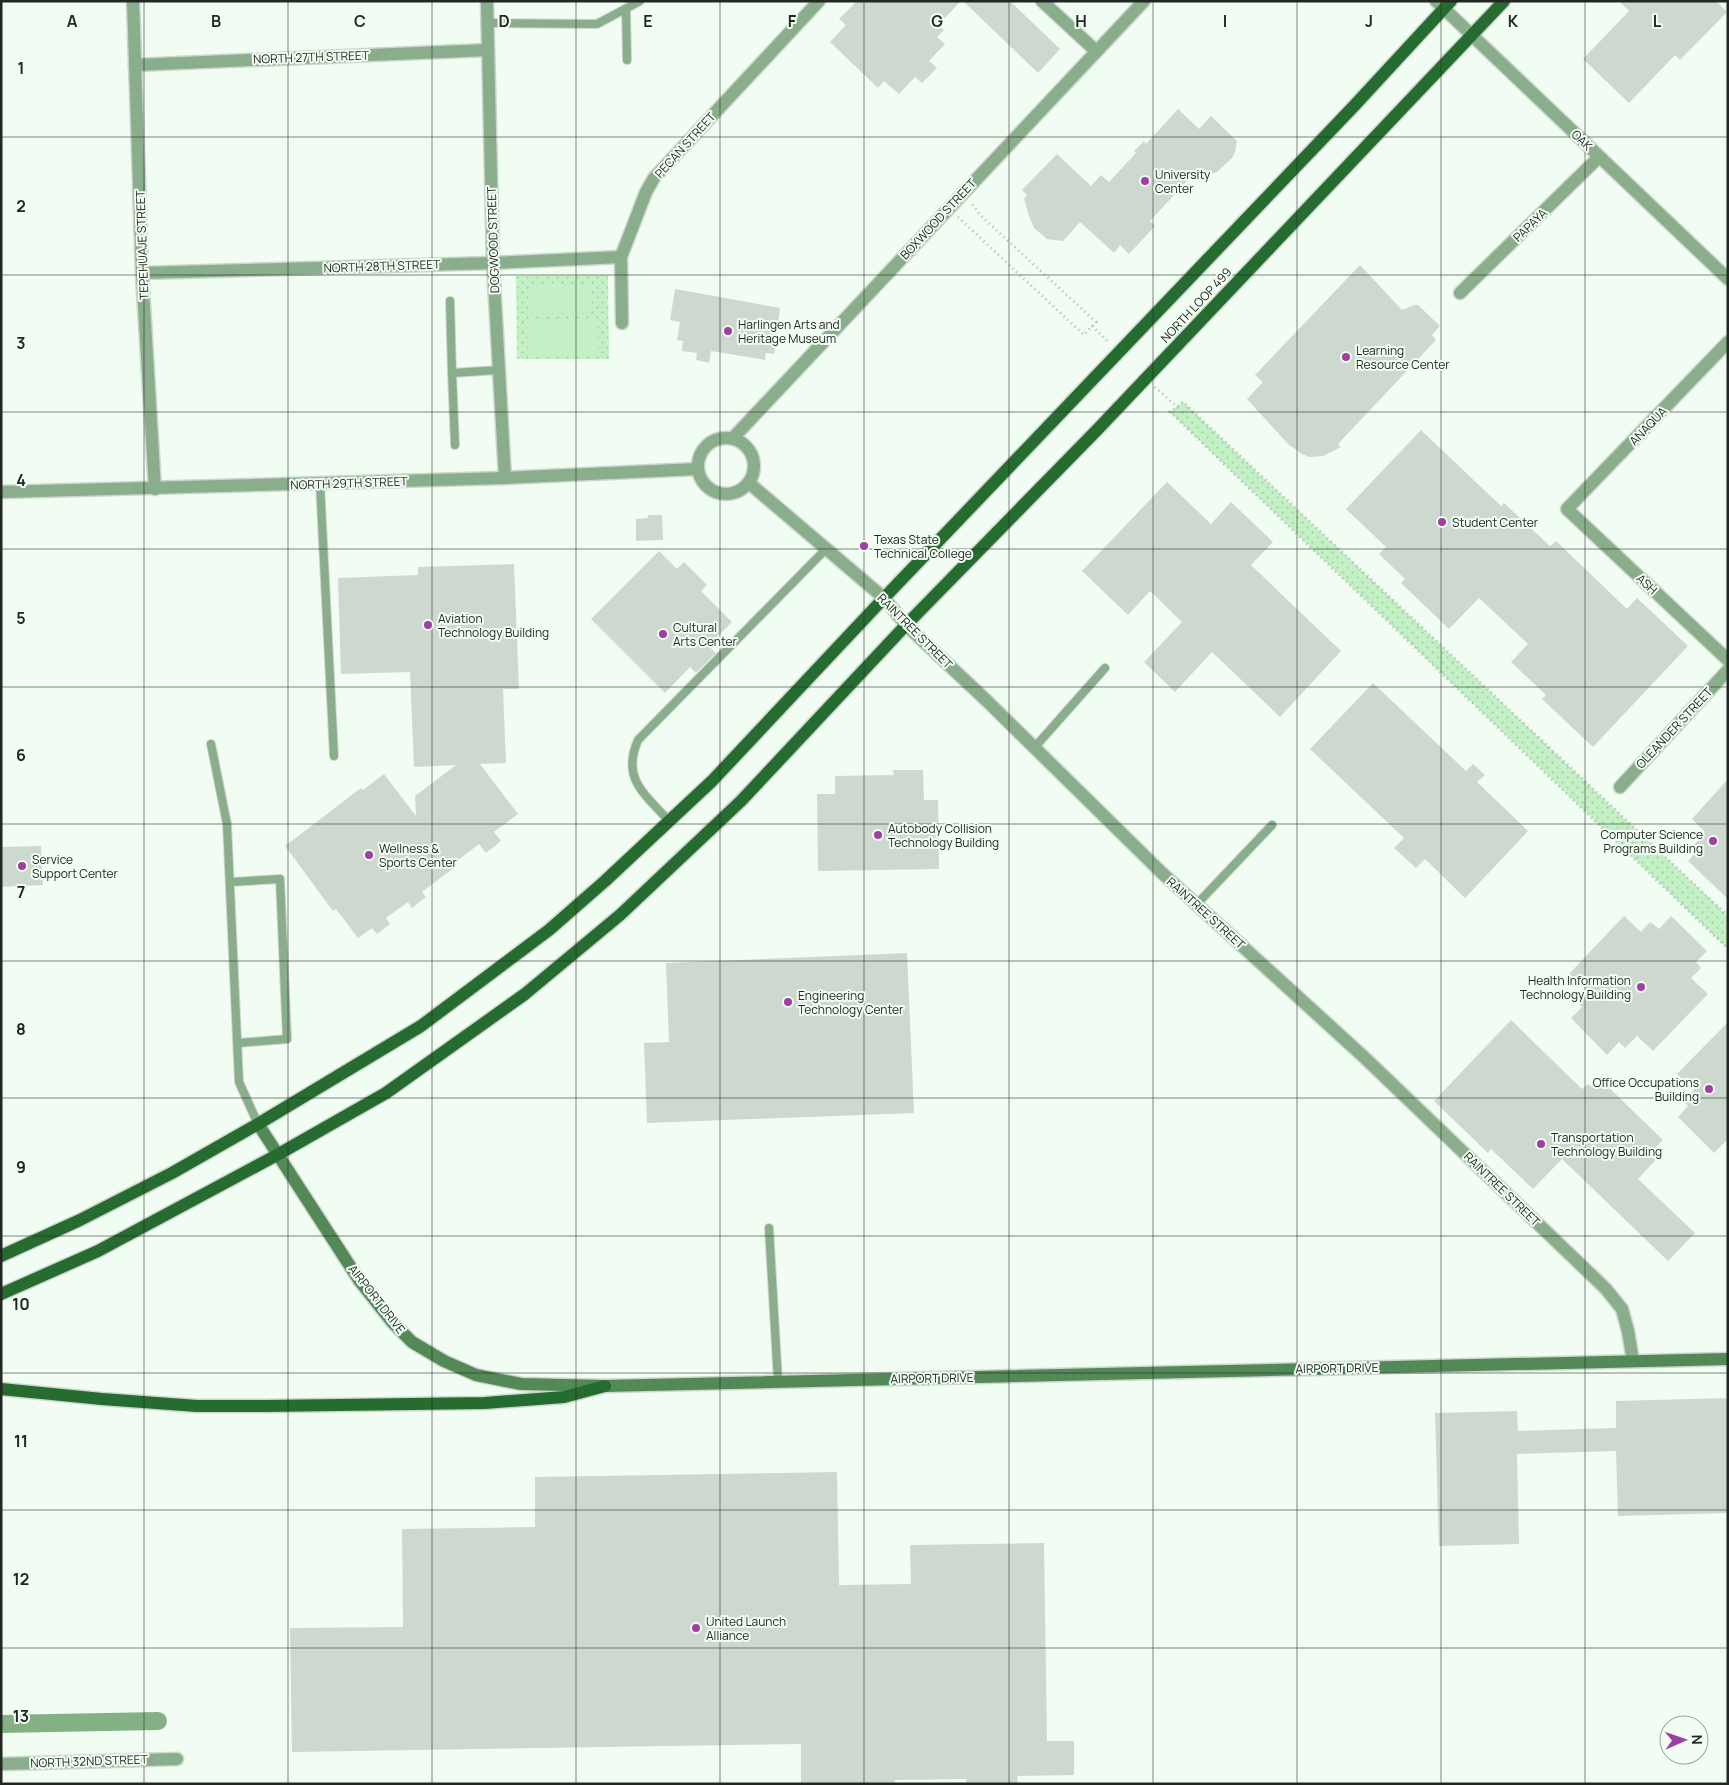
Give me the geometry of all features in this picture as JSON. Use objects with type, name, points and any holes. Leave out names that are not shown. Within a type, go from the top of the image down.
[{"type":"main road","name":"NORTH LOOP 499","points":[[1,1294],[98,1251],[277,1155],[386,1093],[525,994],[613,921],[740,800],[906,625],[1097,430],[1504,1]]},
{"type":"main road","name":"NORTH LOOP 499","points":[[1,1256],[105,1207],[258,1124],[421,1026],[549,930],[605,881],[712,781],[1354,106],[1444,4]]},
{"type":"main road","points":[[1,1389],[198,1406],[265,1406],[485,1403],[564,1397],[605,1386]]},
{"type":"street","name":"TEPEHUAJE STREET","points":[[133,1],[142,273],[155,488]]},
{"type":"street","name":"DOGWOOD STREET","points":[[486,1],[493,263],[505,478]]},
{"type":"street","name":"PECAN STREET","points":[[622,323],[621,257],[646,192],[654,178],[819,1]]},
{"type":"street","points":[[1042,1],[1096,51]]},
{"type":"street","name":"BOXWOOD STREET","points":[[733,438],[1144,1]]},
{"type":"street","name":"OAK","points":[[1444,4],[1472,35],[1728,279]]},
{"type":"street","name":"NORTH 27TH STREET","points":[[135,65],[488,50]]},
{"type":"street","name":"PAPAYA","points":[[1460,293],[1599,157]]},
{"type":"street","name":"NORTH 28TH STREET","points":[[142,273],[493,263],[621,257]]},
{"type":"street","name":"ANAQUA","points":[[1567,509],[1728,342]]},
{"type":"street","points":[[719,438],[733,438],[745,445],[753,456],[754,470],[749,483],[738,492],[725,495],[712,491],[702,482],[697,469],[699,455],[707,444],[719,438]]},
{"type":"street","name":"NORTH 29TH STREET","points":[[1,492],[505,478],[697,469]]},
{"type":"street","name":"RAINTREE STREET","points":[[749,483],[884,598],[906,625],[1162,873],[1365,1058],[1606,1289],[1622,1309],[1633,1361]]},
{"type":"street","name":"ASH","points":[[1567,509],[1728,660]]},
{"type":"street","name":"OLEANDER STREET","points":[[1620,787],[1728,670]]},
{"type":"street","name":"AIRPORT DRIVE","points":[[258,1124],[359,1280],[393,1323],[412,1342],[444,1361],[476,1375],[521,1384],[605,1386],[1728,1359]]},
{"type":"street","name":"NORTH 32ND STREET","points":[[1,1764],[177,1759]]},
{"type":"lane","points":[[487,23],[597,24],[640,1]]},
{"type":"lane","points":[[626,8],[627,60]]},
{"type":"lane","points":[[450,301],[455,445]]},
{"type":"lane","points":[[452,373],[499,370]]},
{"type":"lane","points":[[320,484],[334,756]]},
{"type":"lane","points":[[669,821],[639,788],[634,779],[633,753],[638,740],[826,548]]},
{"type":"lane","points":[[1034,748],[1105,668]]},
{"type":"lane","points":[[211,744],[227,824],[239,1082],[258,1124]]},
{"type":"lane","points":[[1196,905],[1272,825]]},
{"type":"lane","points":[[231,882],[280,879],[287,1039],[238,1044]]},
{"type":"lane","points":[[769,1228],[778,1381]]},
{"type":"path","points":[[949,208],[1084,335],[1096,322],[980,214],[963,193]]},
{"type":"path","points":[[1728,916],[1183,402],[1170,412],[1728,949]]},
{"type":"green space","points":[[608,275],[609,359],[517,359],[516,276]]},
{"type":"green space","points":[[591,285],[591,313],[531,313],[531,286]]},
{"type":"green space","points":[[597,318],[598,355],[528,357],[527,320]]},
{"type":"green space","points":[[1183,402],[1728,916],[1728,949],[1170,412]]},
{"type":"building","points":[[857,1],[961,1],[938,25],[944,30],[937,37],[945,44],[929,61],[937,68],[922,83],[915,77],[899,94],[884,81],[878,88],[830,42],[846,25],[839,19]]},
{"type":"building","points":[[963,1],[1010,1],[1060,49],[1038,73]]},
{"type":"building","points":[[1619,1],[1716,1],[1727,12],[1680,60],[1675,55],[1629,103],[1583,59],[1629,11]]},
{"type":"building","name":"University Center","points":[[1178,109],[1199,129],[1211,116],[1237,141],[1235,152],[1232,158],[1217,172],[1208,175],[1200,167],[1150,221],[1155,226],[1129,254],[1120,245],[1114,253],[1080,222],[1063,241],[1047,239],[1034,228],[1024,199],[1027,195],[1022,190],[1057,154],[1091,186],[1101,175],[1109,182],[1136,153],[1134,151],[1144,141],[1146,144]]},
{"type":"building","name":"Learning Resource Center","points":[[1360,265],[1402,310],[1418,305],[1440,326],[1432,335],[1436,340],[1338,444],[1341,447],[1323,456],[1309,457],[1289,445],[1247,399],[1263,382],[1255,375]]},
{"type":"building","name":"Harlingen Arts and Heritage Museum","points":[[675,289],[780,308],[774,354],[766,353],[765,360],[711,351],[709,363],[696,360],[697,353],[682,351],[683,341],[677,340],[680,322],[670,320]]},
{"type":"building","points":[[1421,430],[1501,506],[1504,503],[1550,546],[1556,541],[1627,609],[1637,598],[1688,646],[1593,747],[1542,699],[1546,695],[1511,662],[1528,644],[1479,598],[1449,629],[1401,583],[1405,579],[1379,554],[1386,547],[1346,509]]},
{"type":"building","points":[[1167,482],[1211,524],[1231,502],[1273,542],[1251,565],[1341,651],[1280,717],[1212,652],[1175,692],[1144,662],[1182,622],[1150,591],[1128,615],[1082,571]]},
{"type":"building","points":[[648,515],[662,515],[663,540],[636,541],[636,519],[648,518]]},
{"type":"building","name":"Cultural Arts Center","points":[[659,551],[677,569],[684,562],[707,585],[701,591],[732,622],[708,646],[716,653],[696,673],[690,667],[665,693],[591,619]]},
{"type":"building","points":[[514,564],[519,689],[503,689],[506,763],[480,764],[518,814],[494,832],[501,841],[486,853],[479,844],[453,864],[455,867],[422,892],[426,897],[412,908],[408,902],[386,918],[390,924],[377,934],[372,928],[358,938],[336,909],[333,911],[285,846],[361,788],[363,790],[384,774],[416,816],[415,796],[456,765],[414,767],[410,672],[341,674],[338,578],[418,575],[418,567]]},
{"type":"building","points":[[1373,683],[1466,771],[1473,764],[1485,775],[1477,782],[1528,831],[1465,898],[1425,859],[1416,868],[1394,848],[1404,838],[1310,749]]},
{"type":"building","name":"Autobody Collision Technology Building","points":[[893,770],[923,770],[924,800],[938,800],[939,869],[818,871],[817,794],[835,794],[835,776],[894,775]]},
{"type":"building","name":"Computer Science Programs Building","points":[[1728,779],[1728,899],[1688,861],[1699,849],[1694,845],[1705,832],[1692,819]]},
{"type":"building","name":"Service Support Center","points":[[41,846],[43,885],[1,887],[1,847]]},
{"type":"building","name":"Health Information Technology Building","points":[[1624,916],[1641,932],[1650,922],[1659,929],[1671,916],[1707,951],[1696,962],[1701,968],[1691,978],[1708,994],[1653,1051],[1637,1036],[1625,1048],[1619,1042],[1607,1055],[1571,1018],[1582,1007],[1575,1000],[1586,989],[1569,974]]},
{"type":"building","name":"Engineering Technology Center","points":[[907,953],[914,1113],[647,1123],[644,1043],[669,1042],[666,963]]},
{"type":"building","name":"Transportation Technology Building","points":[[1511,1020],[1582,1089],[1588,1084],[1593,1088],[1601,1080],[1663,1140],[1655,1148],[1661,1154],[1638,1179],[1695,1233],[1668,1261],[1562,1159],[1533,1189],[1491,1149],[1488,1153],[1434,1101]]},
{"type":"building","name":"Office Occupations Building","points":[[1728,1022],[1728,1139],[1714,1153],[1678,1117],[1688,1106],[1683,1101],[1694,1090],[1677,1074]]},
{"type":"building","points":[[1728,1398],[1728,1513],[1618,1516],[1616,1451],[1517,1454],[1519,1544],[1439,1546],[1435,1413],[1517,1411],[1518,1431],[1616,1428],[1616,1401]]},
{"type":"building","name":"United Launch Alliance","points":[[837,1472],[839,1585],[911,1584],[910,1545],[1044,1543],[1047,1741],[1074,1741],[1074,1775],[1017,1776],[1018,1784],[966,1784],[966,1779],[895,1780],[895,1784],[801,1784],[801,1744],[292,1752],[290,1628],[403,1627],[402,1529],[535,1527],[535,1477]]},
{"type":"waterway","points":[[1,1724],[158,1721]]},
{"type":"place","name":"University Center","points":[[1145,181]]},
{"type":"place","name":"Harlingen Arts and Heritage Museum","points":[[728,331]]},
{"type":"place","name":"Learning Resource Center","points":[[1346,357]]},
{"type":"place","name":"Student Center","points":[[1442,522]]},
{"type":"place","name":"Texas State Technical College","points":[[864,546]]},
{"type":"place","name":"Aviation Technology Building","points":[[428,625]]},
{"type":"place","name":"Cultural Arts Center","points":[[663,634]]},
{"type":"place","name":"Autobody Collision Technology Building","points":[[878,835]]},
{"type":"place","name":"Computer Science Programs Building","points":[[1713,841]]},
{"type":"place","name":"Wellness & Sports Center","points":[[369,855]]},
{"type":"place","name":"Service Support Center","points":[[22,866]]},
{"type":"place","name":"Health Information Technology Building","points":[[1641,987]]},
{"type":"place","name":"Engineering Technology Center","points":[[788,1002]]},
{"type":"place","name":"Office Occupations Building","points":[[1709,1089]]},
{"type":"place","name":"Transportation Technology Building","points":[[1541,1144]]},
{"type":"place","name":"United Launch Alliance","points":[[696,1628]]}]
